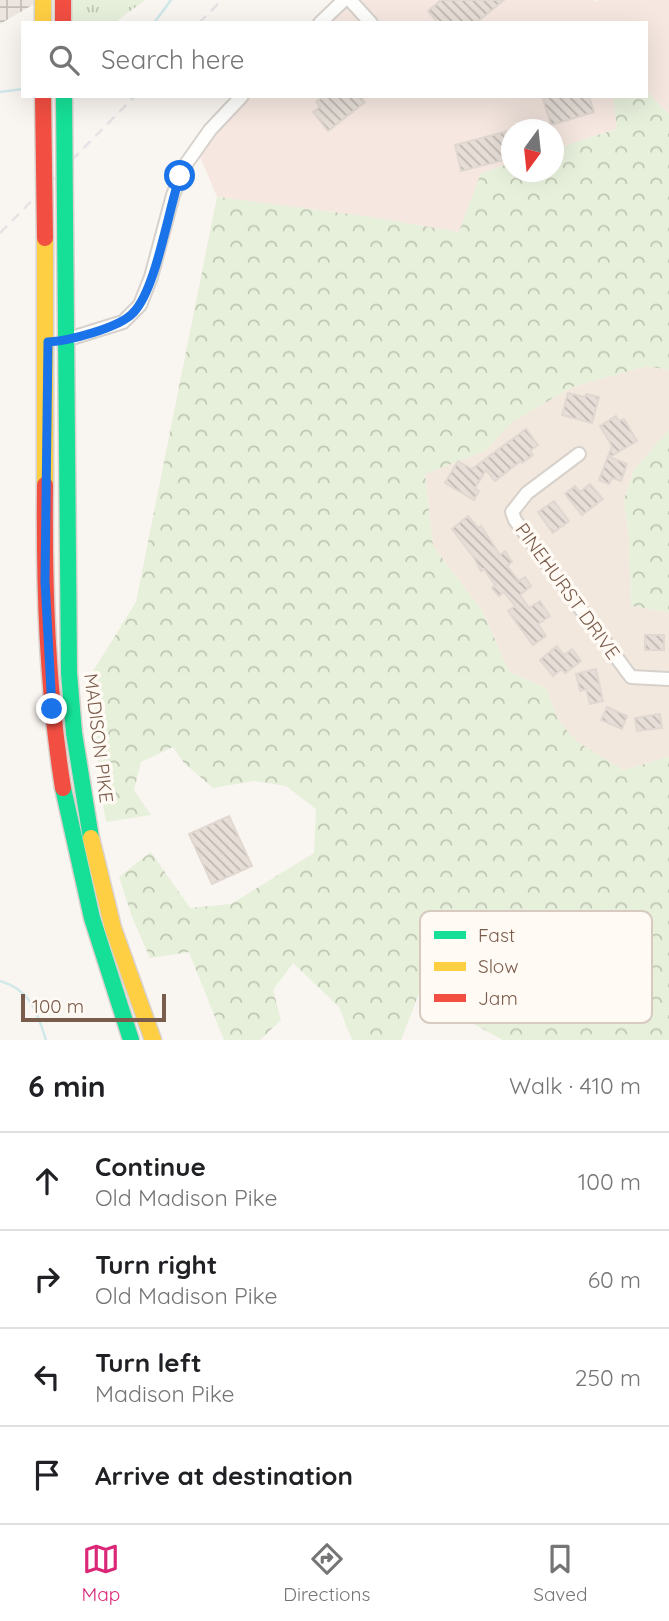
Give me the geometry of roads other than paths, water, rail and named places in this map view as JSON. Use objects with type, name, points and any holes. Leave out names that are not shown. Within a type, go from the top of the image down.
[{"type":"main road","points":[[43,0],[43,21]]},
{"type":"main road","points":[[63,0],[64,21]]},
{"type":"main road","points":[[43,98],[48,342],[46,636],[56,748],[69,836],[94,930],[131,1040]]},
{"type":"main road","name":"MADISON PIKE","points":[[64,98],[66,611],[74,732],[85,804],[108,908],[128,974],[153,1040]]},
{"type":"street","points":[[322,21],[347,0],[369,21]]},
{"type":"street","points":[[48,342],[67,341],[123,322],[140,305],[151,277],[173,195],[186,164],[210,130],[240,98]]},
{"type":"street","name":"PINEHURST DRIVE","points":[[579,454],[527,493],[512,512],[515,520],[631,677],[669,679]]},
{"type":"waterway","points":[[155,21],[171,0]]},
{"type":"waterway","points":[[0,92],[21,89]]},
{"type":"waterway","points":[[0,981],[26,996],[36,1011],[46,1040]]},
{"type":"railway","points":[[201,21],[222,0]]},
{"type":"railway","points":[[0,233],[133,98]]}]
